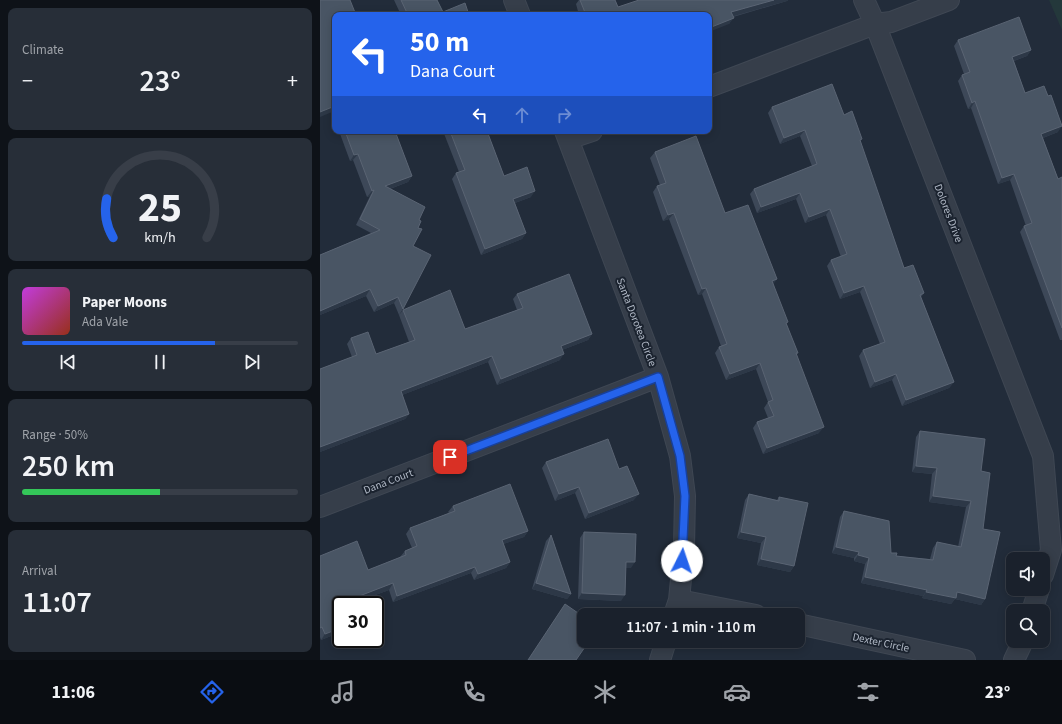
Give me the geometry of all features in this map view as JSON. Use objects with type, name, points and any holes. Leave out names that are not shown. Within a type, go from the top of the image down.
[{"type":"street","points":[[514,0],[519,12]]},
{"type":"street","name":"Dolores Drive","points":[[864,0],[875,24],[1043,456],[1051,550],[1050,553]]},
{"type":"street","points":[[712,86],[875,24],[891,22],[949,0]]},
{"type":"street","name":"Santa Dorotea Circle","points":[[566,135],[658,377],[680,456],[685,496],[684,548],[676,607]]},
{"type":"street","name":"Dana Court","points":[[320,507],[658,377]]},
{"type":"street","points":[[676,607],[686,608]]},
{"type":"street","name":"Dexter Circle","points":[[805,626],[965,660]]},
{"type":"street","points":[[660,660],[664,648]]},
{"type":"street","points":[[1014,660],[1020,648]]},
{"type":"green space","points":[[1049,0],[1062,0],[1062,30]]},
{"type":"building","points":[[320,0],[350,0],[355,12],[332,12],[332,107],[320,112]]},
{"type":"building","points":[[401,0],[437,0],[443,12],[407,12]]},
{"type":"building","points":[[580,0],[615,0],[618,7],[639,0],[774,0],[731,12],[734,18],[712,27],[712,12],[585,12]]},
{"type":"building","points":[[465,3],[468,12],[443,12]]},
{"type":"building","points":[[1019,17],[1031,50],[1012,57],[1025,93],[1044,86],[1048,96],[1051,95],[1062,126],[1041,134],[1058,179],[1062,177],[1062,328],[1024,226],[1032,223],[1014,174],[1002,178],[975,101],[972,103],[962,75],[970,72],[958,40]]},
{"type":"building","points":[[832,84],[844,115],[852,111],[862,139],[860,140],[904,268],[913,265],[924,293],[920,295],[954,382],[906,400],[896,374],[875,382],[863,350],[885,342],[864,286],[844,293],[831,260],[847,254],[830,209],[809,217],[800,193],[761,207],[754,189],[817,164],[805,130],[784,138],[772,107]]},
{"type":"building","points":[[346,134],[396,134],[412,176],[385,186],[425,207],[419,220],[421,221],[418,228],[422,229],[413,246],[431,255],[403,309],[398,297],[378,306],[370,289],[320,311],[320,255],[380,230],[360,219],[374,190],[372,191],[358,154],[354,155]]},
{"type":"building","points":[[451,134],[488,134],[504,176],[527,167],[535,191],[513,199],[526,233],[485,249],[456,173],[465,170]]},
{"type":"building","points":[[696,136],[725,213],[748,205],[777,279],[772,281],[788,322],[786,323],[798,353],[796,353],[824,427],[767,448],[757,422],[774,416],[768,402],[773,400],[760,363],[730,374],[719,347],[727,344],[706,288],[702,289],[674,213],[668,215],[657,186],[666,183],[655,152]]},
{"type":"building","points":[[569,274],[592,334],[561,346],[564,354],[501,379],[492,356],[401,391],[409,414],[320,447],[320,369],[357,355],[351,338],[368,332],[376,354],[415,340],[403,310],[450,290],[465,329],[523,308],[517,294]]},
{"type":"building","points":[[920,431],[985,439],[981,471],[990,473],[983,529],[1000,532],[985,599],[957,592],[956,598],[926,592],[927,590],[865,577],[869,558],[858,555],[859,552],[836,547],[844,511],[889,521],[891,553],[897,553],[896,556],[933,560],[937,542],[961,547],[971,501],[933,496],[937,468],[916,466]]},
{"type":"building","points":[[608,439],[619,469],[627,466],[639,494],[589,513],[579,487],[559,494],[546,462]]},
{"type":"building","points":[[510,484],[528,531],[502,540],[510,562],[478,574],[475,567],[397,596],[393,583],[359,596],[332,596],[332,631],[325,634],[322,627],[320,628],[320,556],[357,541],[368,570],[406,555],[405,551],[417,546],[410,528],[455,511],[453,506]]},
{"type":"building","points":[[749,494],[779,501],[779,497],[808,503],[794,566],[761,559],[766,537],[741,532]]},
{"type":"building","points":[[584,532],[636,534],[635,562],[626,562],[625,595],[582,593]]},
{"type":"building","points":[[551,535],[571,594],[536,583]]},
{"type":"building","points":[[565,604],[577,612],[577,648],[584,648],[576,660],[528,660]]},
{"type":"route","points":[[450,457],[658,377],[680,456],[685,496],[684,548],[682,561]]}]
